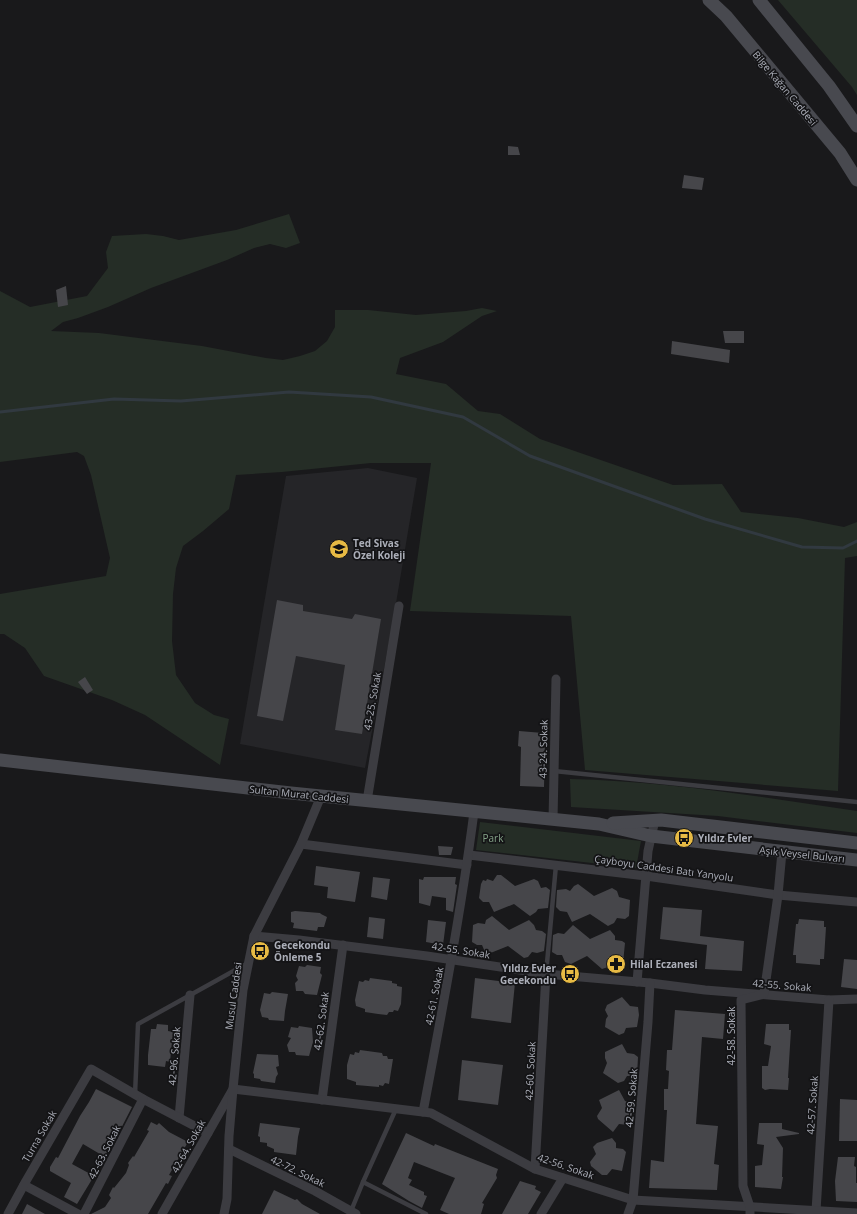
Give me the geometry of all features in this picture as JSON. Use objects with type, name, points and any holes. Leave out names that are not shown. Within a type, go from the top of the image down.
[{"type":"street","name":"Bilge Kağan Caddesi","points":[[709,0],[726,16],[840,153],[857,180]]},
{"type":"street","points":[[759,0],[829,86],[857,126]]},
{"type":"street","name":"43-25. Sokak","points":[[367,801],[400,606]]},
{"type":"street","name":"43-24. Sokak","points":[[553,820],[556,679]]},
{"type":"street","name":"Sultan Murat Caddesi","points":[[0,760],[367,801],[599,824]]},
{"type":"street","name":"Musul Caddesi","points":[[225,1214],[233,1088],[242,990],[254,936],[301,844],[321,796]]},
{"type":"street","name":"42-61. Sokak","points":[[423,1112],[452,960],[474,812]]},
{"type":"street","points":[[637,982],[648,851],[655,820]]},
{"type":"street","name":"Aşık Veysel Bulvarı","points":[[599,824],[661,820],[857,843]]},
{"type":"street","name":"Aşık Veysel Bulvarı","points":[[599,824],[651,836],[857,860]]},
{"type":"street","points":[[301,844],[467,865]]},
{"type":"street","points":[[764,994],[778,895],[782,852]]},
{"type":"street","name":"Çayboyu Caddesi Batı Yanyolu","points":[[468,855],[646,876],[778,895],[857,902]]},
{"type":"street","name":"42-55. Sokak","points":[[254,936],[299,940],[546,974],[650,983],[705,990],[829,1000],[857,999]]},
{"type":"street","name":"42-62. Sokak","points":[[322,1100],[342,946]]},
{"type":"street","name":"42-60. Sokak","points":[[536,1168],[546,974]]},
{"type":"street","name":"42-59. Sokak","points":[[628,1214],[633,1200],[648,1030],[650,983]]},
{"type":"street","name":"42-58. Sokak","points":[[750,1210],[743,1186],[742,1000],[764,994]]},
{"type":"street","name":"42-96. Sokak","points":[[179,1118],[190,995]]},
{"type":"street","name":"42-57. Sokak","points":[[816,1211],[829,1000]]},
{"type":"street","name":"Turna Sokak","points":[[8,1214],[91,1069],[139,1097]]},
{"type":"street","name":"42-56. Sokak","points":[[233,1088],[431,1113],[536,1168],[633,1200],[750,1210],[857,1213]]},
{"type":"street","name":"42-64. Sokak","points":[[162,1214],[233,1088]]},
{"type":"street","points":[[139,1097],[208,1133]]},
{"type":"street","name":"42-63. Sokak","points":[[84,1214],[139,1097]]},
{"type":"street","name":"42-72. Sokak","points":[[229,1149],[315,1191],[354,1213]]},
{"type":"street","points":[[541,1214],[563,1178]]},
{"type":"street","points":[[24,1185],[78,1214]]},
{"type":"lane","points":[[554,771],[857,802]]},
{"type":"lane","points":[[546,974],[556,865]]},
{"type":"lane","points":[[139,1097],[138,1024],[248,963]]},
{"type":"lane","points":[[354,1213],[363,1182],[396,1109]]},
{"type":"lane","points":[[363,1182],[426,1214]]},
{"type":"shaded area","name":"Ted Sivas Özel Koleji","points":[[368,468],[417,478],[393,621],[365,768],[240,744],[286,476]]},
{"type":"green space","points":[[778,0],[857,0],[857,95],[852,87]]},
{"type":"green space","points":[[289,214],[300,243],[286,248],[270,244],[254,248],[227,260],[151,288],[108,307],[63,322],[51,331],[99,333],[202,346],[283,360],[315,351],[327,341],[335,327],[335,310],[368,310],[416,315],[466,311],[482,308],[497,311],[482,316],[443,342],[400,358],[396,374],[446,384],[478,411],[500,414],[540,439],[673,485],[722,484],[741,512],[798,518],[844,527],[857,522],[857,556],[845,558],[838,791],[585,770],[571,616],[410,611],[431,463],[371,463],[236,475],[229,509],[183,546],[176,568],[173,594],[172,641],[176,675],[195,703],[214,715],[229,719],[220,765],[145,715],[112,700],[44,676],[25,648],[4,634],[0,634],[0,594],[106,576],[110,558],[91,475],[84,456],[77,452],[0,462],[0,291],[30,307],[87,296],[108,268],[106,252],[112,236],[146,234],[179,240],[236,230]]},
{"type":"green space","points":[[570,779],[606,780],[678,786],[857,811],[857,833],[718,816],[571,807]]},
{"type":"green space","name":"Park","points":[[480,822],[641,841],[636,868],[476,850]]},
{"type":"building","points":[[508,146],[518,147],[520,155],[508,155]]},
{"type":"building","points":[[684,175],[704,178],[702,190],[682,188]]},
{"type":"building","points":[[66,286],[68,305],[58,307],[56,290]]},
{"type":"building","points":[[723,331],[744,331],[744,343],[725,343]]},
{"type":"building","points":[[672,341],[730,350],[729,363],[671,354]]},
{"type":"building","points":[[277,600],[303,605],[303,611],[352,619],[355,614],[381,619],[362,734],[335,730],[345,665],[296,656],[283,721],[257,716]]},
{"type":"building","points":[[85,677],[93,690],[87,694],[78,682]]},
{"type":"building","points":[[519,731],[543,733],[542,744],[545,744],[544,787],[520,786],[521,747],[518,746]]},
{"type":"building","points":[[438,846],[453,847],[451,855],[439,855]]},
{"type":"building","points":[[316,866],[360,872],[355,902],[327,898],[328,887],[314,885]]},
{"type":"building","points":[[497,875],[501,875],[515,886],[534,879],[538,881],[541,888],[546,887],[550,890],[548,908],[538,909],[530,916],[514,904],[494,912],[489,902],[483,902],[479,898],[483,880],[486,881],[487,879],[493,881]]},
{"type":"building","points":[[373,877],[390,879],[387,900],[371,897]]},
{"type":"building","points":[[424,877],[456,877],[455,884],[457,885],[453,912],[446,910],[446,898],[432,896],[430,906],[419,903],[419,879],[423,880]]},
{"type":"building","points":[[578,884],[594,896],[612,888],[617,891],[619,897],[630,900],[629,916],[625,919],[617,918],[614,923],[608,926],[590,914],[572,922],[567,912],[560,911],[556,907],[557,890],[566,889],[570,891]]},
{"type":"building","points":[[663,907],[702,910],[700,936],[744,941],[742,971],[705,969],[707,945],[660,939]]},
{"type":"building","points":[[291,912],[320,913],[327,917],[324,927],[318,927],[317,931],[293,928],[294,923],[291,922]]},
{"type":"building","points":[[492,916],[509,930],[529,920],[534,925],[536,930],[542,931],[546,934],[544,951],[537,953],[532,952],[528,957],[524,958],[508,946],[488,954],[485,952],[482,945],[477,945],[472,942],[473,925],[478,923],[485,924],[486,920]]},
{"type":"building","points":[[369,917],[385,919],[383,939],[367,937]]},
{"type":"building","points":[[799,919],[824,921],[824,927],[826,927],[824,959],[820,959],[820,965],[796,963],[796,955],[793,955],[796,924],[798,924]]},
{"type":"building","points":[[428,920],[446,922],[443,945],[426,942]]},
{"type":"building","points":[[573,925],[590,939],[610,930],[615,936],[615,940],[625,943],[623,963],[612,962],[608,967],[602,969],[587,956],[571,964],[565,962],[562,955],[557,955],[552,952],[553,935],[558,933],[564,934]]},
{"type":"building","points":[[844,959],[857,960],[857,989],[841,987]]},
{"type":"building","points":[[307,965],[321,967],[320,973],[322,975],[317,995],[305,994],[303,991],[296,991],[295,983],[298,980],[296,976],[299,966],[305,967]]},
{"type":"building","points":[[370,978],[392,981],[392,983],[397,984],[397,986],[402,987],[401,1004],[398,1011],[394,1010],[393,1012],[389,1012],[387,1015],[378,1014],[365,1012],[365,1009],[356,1006],[355,1000],[359,981],[369,981]]},
{"type":"building","points":[[475,978],[515,983],[511,1023],[471,1018]]},
{"type":"building","points":[[272,992],[288,994],[284,1021],[269,1020],[268,1018],[262,1017],[260,1010],[264,993],[270,994]]},
{"type":"building","points":[[622,997],[630,1006],[638,1007],[639,1015],[637,1027],[626,1028],[624,1033],[619,1035],[605,1027],[608,1016],[605,1010],[607,1005]]},
{"type":"building","points":[[675,1010],[725,1014],[723,1039],[702,1037],[696,1124],[718,1126],[714,1164],[719,1165],[717,1190],[649,1188],[651,1160],[664,1162],[667,1110],[664,1110],[664,1089],[668,1089],[669,1071],[666,1070],[667,1050],[672,1050]]},
{"type":"building","points":[[157,1024],[168,1025],[168,1031],[173,1032],[170,1062],[166,1061],[165,1067],[148,1065],[151,1029],[156,1029]]},
{"type":"building","points":[[766,1024],[789,1024],[789,1030],[791,1030],[788,1090],[765,1090],[762,1088],[762,1066],[768,1066],[771,1046],[764,1044]]},
{"type":"building","points":[[299,1026],[312,1028],[313,1042],[309,1056],[296,1055],[295,1052],[289,1052],[287,1045],[291,1038],[288,1037],[291,1027],[298,1028]]},
{"type":"building","points":[[622,1044],[627,1053],[634,1054],[638,1057],[637,1076],[627,1076],[624,1081],[618,1083],[603,1073],[607,1063],[605,1052]]},
{"type":"building","points":[[360,1050],[382,1053],[383,1056],[387,1056],[388,1059],[393,1059],[389,1084],[385,1083],[383,1086],[379,1085],[379,1087],[356,1085],[356,1082],[347,1079],[347,1065],[350,1054],[354,1055],[355,1052],[359,1053]]},
{"type":"building","points":[[257,1054],[278,1055],[279,1066],[276,1067],[278,1074],[275,1083],[261,1081],[260,1079],[254,1078],[253,1073]]},
{"type":"building","points":[[462,1060],[503,1065],[498,1105],[458,1100]]},
{"type":"building","points":[[96,1089],[132,1107],[105,1157],[83,1144],[72,1164],[94,1176],[77,1204],[64,1197],[71,1183],[50,1171],[50,1167],[56,1157],[58,1158]]},
{"type":"building","points":[[619,1090],[625,1101],[634,1106],[632,1122],[629,1125],[619,1124],[613,1132],[598,1119],[597,1116],[602,1108],[599,1100]]},
{"type":"building","points":[[840,1099],[857,1100],[857,1141],[839,1141]]},
{"type":"building","points":[[151,1122],[157,1125],[159,1123],[169,1132],[188,1142],[169,1175],[172,1176],[168,1184],[166,1183],[148,1214],[91,1214],[105,1207],[111,1198],[109,1195],[113,1187],[114,1188],[126,1173],[129,1165],[128,1163],[133,1156],[134,1157],[149,1131],[147,1130]]},
{"type":"building","points":[[260,1123],[300,1128],[296,1155],[274,1152],[274,1149],[267,1146],[267,1143],[260,1142],[260,1137],[258,1136]]},
{"type":"building","points":[[759,1123],[782,1123],[782,1129],[799,1133],[776,1137],[783,1148],[783,1177],[781,1189],[755,1187],[755,1166],[762,1165],[764,1145],[757,1144]]},
{"type":"building","points":[[406,1133],[434,1146],[435,1144],[498,1169],[496,1175],[497,1178],[482,1203],[484,1204],[481,1214],[449,1214],[440,1210],[455,1178],[414,1162],[408,1178],[412,1180],[409,1185],[424,1192],[424,1195],[427,1196],[422,1208],[382,1184]]},
{"type":"building","points":[[612,1138],[616,1143],[616,1148],[623,1149],[626,1152],[622,1171],[612,1169],[607,1175],[602,1175],[591,1166],[590,1162],[596,1154],[593,1147],[597,1143]]},
{"type":"building","points":[[838,1157],[855,1157],[854,1166],[856,1167],[857,1202],[836,1201],[835,1181]]},
{"type":"building","points":[[520,1181],[536,1186],[535,1189],[541,1192],[528,1214],[502,1214]]},
{"type":"building","points":[[274,1190],[295,1200],[297,1199],[302,1204],[320,1214],[262,1214]]},
{"type":"building","points":[[27,1204],[45,1214],[22,1214]]},
{"type":"waterway","points":[[0,412],[114,399],[181,401],[289,392],[371,397],[463,417],[530,456],[705,519],[802,547],[843,548],[857,541]]},
{"type":"place","name":"Ted Sivas Özel Koleji","points":[[339,549]]},
{"type":"place","name":"Yıldız Evler","points":[[684,838]]},
{"type":"place","name":"Gecekondu Önleme 5","points":[[260,951]]},
{"type":"place","name":"Hilal Eczanesi","points":[[616,964]]},
{"type":"place","name":"Yıldız Evler Gecekondu","points":[[570,974]]}]
